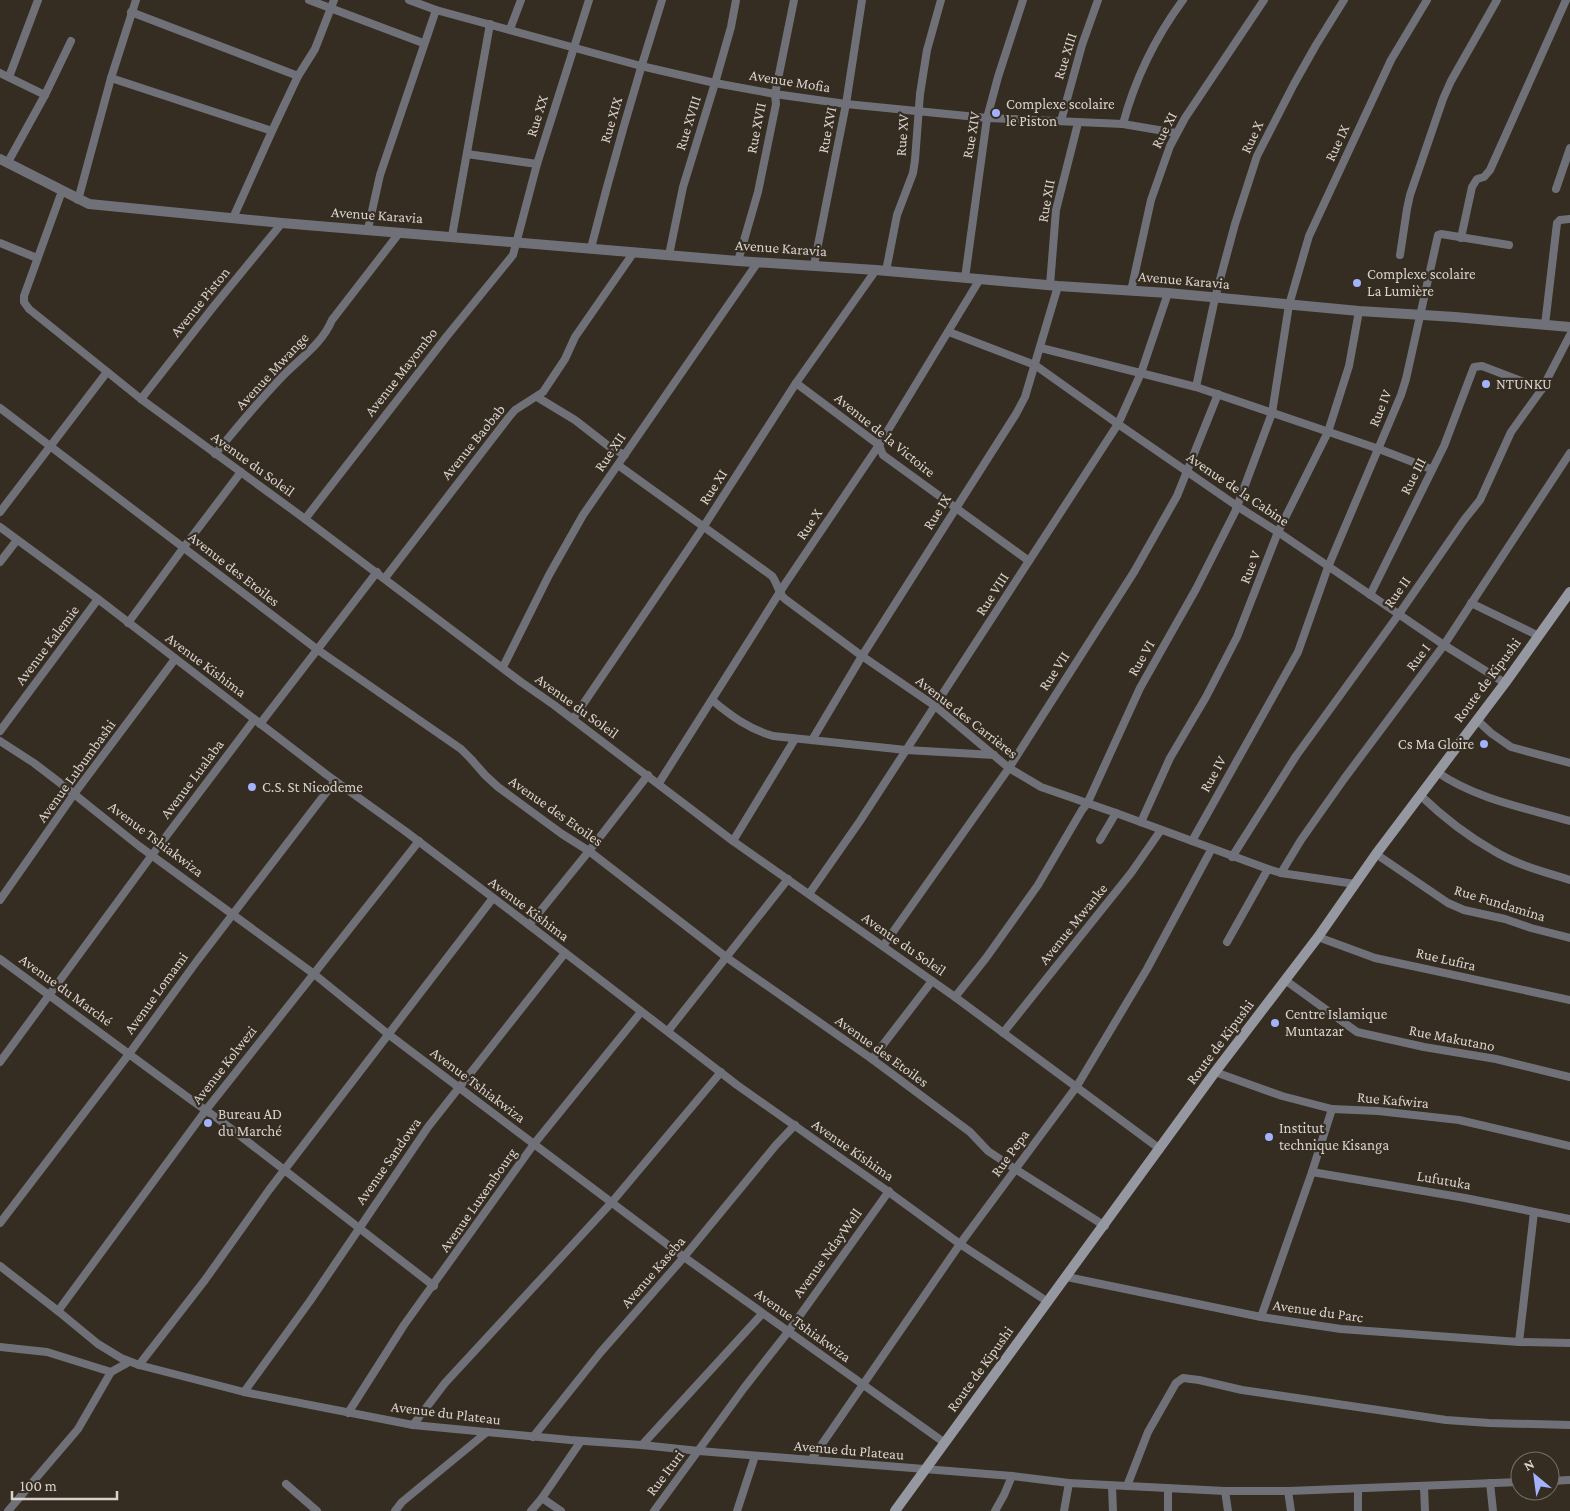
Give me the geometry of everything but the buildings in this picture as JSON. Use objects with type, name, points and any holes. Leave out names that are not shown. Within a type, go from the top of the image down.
[{"type":"main road","name":"Route de Kipushi","points":[[895,1511],[1105,1226],[1215,1072],[1318,937],[1376,854],[1505,683],[1570,592]]},
{"type":"street","points":[[9,77],[38,0]]},
{"type":"street","points":[[78,200],[111,78],[136,0]]},
{"type":"street","points":[[309,0],[424,44]]},
{"type":"street","points":[[233,218],[298,76],[315,49],[334,0]]},
{"type":"street","name":"Avenue Mofia","points":[[409,0],[436,10],[641,66],[715,83],[775,94],[846,104],[987,118],[1123,124],[1176,133]]},
{"type":"street","points":[[510,29],[521,0]]},
{"type":"street","name":"Rue XX","points":[[517,242],[537,164],[590,0]]},
{"type":"street","name":"Rue XIX","points":[[591,248],[614,159],[662,0]]},
{"type":"street","name":"Rue XVIII","points":[[670,255],[683,187],[715,83],[736,0]]},
{"type":"street","name":"Rue XVII","points":[[738,261],[758,192],[794,0]]},
{"type":"street","name":"Rue XVI","points":[[814,265],[846,104],[862,0]]},
{"type":"street","name":"Rue XV","points":[[881,270],[897,215],[913,173],[918,110],[927,50],[941,0]]},
{"type":"street","name":"Rue XIV","points":[[965,278],[987,118],[1023,0]]},
{"type":"street","name":"Rue XIII","points":[[1061,121],[1082,45],[1098,0]]},
{"type":"street","points":[[1123,124],[1130,97],[1157,38],[1183,0]]},
{"type":"street","name":"Rue XI","points":[[1131,291],[1151,200],[1176,133],[1264,0]]},
{"type":"street","name":"Rue X","points":[[1215,298],[1235,224],[1257,156],[1298,76],[1344,0]]},
{"type":"street","name":"Rue IX","points":[[1288,305],[1309,236],[1322,205],[1390,60],[1427,0]]},
{"type":"street","points":[[1400,255],[1406,209],[1443,99],[1497,0]]},
{"type":"street","points":[[1509,245],[1461,238],[1472,186],[1476,179],[1486,176],[1490,170],[1566,0]]},
{"type":"street","points":[[368,229],[380,175],[436,10]]},
{"type":"street","points":[[131,12],[298,76]]},
{"type":"street","points":[[452,236],[490,24]]},
{"type":"street","points":[[4,160],[45,95],[71,41]]},
{"type":"street","points":[[0,73],[45,95]]},
{"type":"street","points":[[111,78],[272,131]]},
{"type":"street","name":"Rue XII","points":[[1054,286],[1056,210],[1078,123]]},
{"type":"street","points":[[1556,188],[1570,148]]},
{"type":"street","points":[[467,154],[537,164]]},
{"type":"street","name":"Avenue Karavia","points":[[4,160],[78,200],[89,204],[282,223],[738,261],[881,270],[1054,286],[1168,293],[1288,305],[1570,327]]},
{"type":"street","name":"Avenue du Soleil","points":[[62,191],[24,296],[24,302],[29,309],[141,399],[574,719],[733,841],[955,997],[1160,1149]]},
{"type":"street","points":[[1545,325],[1557,223],[1560,220],[1570,219]]},
{"type":"street","name":"Avenue Piston","points":[[141,399],[282,223]]},
{"type":"street","name":"Avenue Mwange","points":[[215,454],[279,380],[316,346],[328,330],[332,320],[400,232]]},
{"type":"street","name":"Rue IV","points":[[1192,841],[1298,652],[1328,567],[1379,449],[1406,379],[1438,235],[1461,238]]},
{"type":"street","name":"Avenue Mayombo","points":[[305,519],[447,336],[514,255],[517,242]]},
{"type":"street","points":[[0,243],[37,258]]},
{"type":"street","name":"Avenue Baobab","points":[[385,578],[508,417],[515,410],[543,392],[555,376],[575,337],[634,252]]},
{"type":"street","name":"Rue XII","points":[[502,667],[583,516],[758,262]]},
{"type":"street","name":"Rue XI","points":[[574,719],[704,526],[796,383],[881,270]]},
{"type":"street","name":"Rue X","points":[[659,783],[780,593],[879,445],[980,279]]},
{"type":"street","name":"Rue IX","points":[[812,740],[862,656],[1016,414],[1025,397],[1041,348],[1054,286]]},
{"type":"street","name":"Rue VIII","points":[[808,894],[860,821],[1118,424],[1141,372],[1168,293]]},
{"type":"street","points":[[1196,387],[1215,298]]},
{"type":"street","name":"Rue VI","points":[[955,997],[986,958],[1038,885],[1087,804],[1140,688],[1196,589],[1237,506],[1272,413],[1288,305]]},
{"type":"street","name":"Rue V","points":[[1141,822],[1170,758],[1206,696],[1236,637],[1278,532],[1328,432],[1349,366],[1359,311]]},
{"type":"street","name":"Avenue de la Cabine","points":[[949,332],[1035,365],[1237,506],[1444,645],[1505,683]]},
{"type":"street","name":"Rue II","points":[[1232,857],[1296,756],[1399,614],[1464,520],[1476,507],[1511,432],[1542,389],[1570,335]]},
{"type":"street","points":[[1041,348],[1196,387],[1379,449],[1431,469]]},
{"type":"street","name":"Rue III","points":[[1370,595],[1444,446],[1474,367],[1482,366],[1542,389]]},
{"type":"street","points":[[0,512],[107,372]]},
{"type":"street","name":"Avenue de la Victoire","points":[[796,383],[879,445],[883,454],[1029,561]]},
{"type":"street","name":"Rue VII","points":[[883,946],[1009,768],[1134,572],[1165,520],[1187,472],[1218,394]]},
{"type":"street","points":[[537,397],[575,420],[611,448],[625,455]]},
{"type":"street","name":"Avenue des Etoiles","points":[[0,408],[184,547],[214,573],[318,650],[454,744],[498,787],[562,834],[589,851],[726,957],[872,1059],[964,1127],[988,1151],[1105,1226]]},
{"type":"street","name":"Rue I","points":[[1281,873],[1301,840],[1344,779],[1444,645],[1570,453]]},
{"type":"street","name":"Avenue des Carrières","points":[[618,465],[772,576],[785,600],[935,706],[1009,768],[1041,787],[1268,869],[1281,873],[1356,884]]},
{"type":"street","points":[[128,623],[241,472]]},
{"type":"street","name":"Avenue Kishima","points":[[0,527],[98,599],[257,722],[419,841],[721,1072],[889,1191],[960,1244],[1048,1302]]},
{"type":"street","points":[[0,562],[17,540]]},
{"type":"street","name":"Avenue Lualaba","points":[[0,1062],[152,855],[257,722],[318,650],[377,572]]},
{"type":"street","name":"Avenue Kalemie","points":[[0,731],[98,599]]},
{"type":"street","points":[[1471,603],[1538,636]]},
{"type":"street","name":"Avenue Lubumbashi","points":[[0,900],[74,794],[175,659]]},
{"type":"street","points":[[712,700],[743,724],[773,736],[906,750],[994,755]]},
{"type":"street","points":[[1476,720],[1511,747],[1570,763]]},
{"type":"street","points":[[733,841],[795,739]]},
{"type":"street","name":"Avenue Tshiakwiza","points":[[0,741],[34,763],[152,855],[314,974],[388,1034],[684,1257],[945,1443]]},
{"type":"street","points":[[1437,772],[1469,790],[1570,821]]},
{"type":"street","points":[[529,925],[648,775]]},
{"type":"street","name":"Avenue Lomami","points":[[0,1223],[335,780]]},
{"type":"street","points":[[1420,795],[1441,814],[1495,852],[1522,864],[1570,880]]},
{"type":"street","points":[[1100,840],[1116,813]]},
{"type":"street","name":"Avenue Mwanke","points":[[1003,1033],[1131,873],[1161,830]]},
{"type":"street","name":"Avenue Kolwezi","points":[[58,1311],[206,1110],[419,841]]},
{"type":"street","name":"Rue Pepa","points":[[811,1460],[960,1244],[1077,1086],[1147,969],[1211,850]]},
{"type":"street","name":"Rue Fundamina","points":[[1376,854],[1448,903],[1464,910],[1505,919],[1570,938]]},
{"type":"street","points":[[1227,942],[1268,869]]},
{"type":"street","points":[[668,1031],[788,879]]},
{"type":"street","points":[[139,1365],[200,1287],[285,1170],[388,1034],[493,898]]},
{"type":"street","name":"Rue Lufira","points":[[1318,937],[1375,958],[1570,1000]]},
{"type":"street","name":"Avenue Sandowa","points":[[244,1392],[316,1293],[358,1228],[428,1127],[564,953]]},
{"type":"street","name":"Avenue du Marché","points":[[0,959],[206,1110],[434,1286]]},
{"type":"street","name":"Rue Makutano","points":[[1285,980],[1357,1032],[1424,1047],[1496,1059],[1570,1077]]},
{"type":"street","points":[[872,1059],[932,981]]},
{"type":"street","name":"Avenue Luxembourg","points":[[348,1413],[404,1325],[434,1286],[534,1144],[641,1012]]},
{"type":"street","points":[[413,1425],[445,1383],[612,1202],[721,1072]]},
{"type":"street","name":"Rue Kafwira","points":[[1215,1072],[1282,1096],[1332,1108],[1459,1120],[1570,1146]]},
{"type":"street","points":[[1262,1317],[1332,1108]]},
{"type":"street","name":"Avenue Kaseba","points":[[533,1437],[600,1353],[795,1125]]},
{"type":"street","name":"Lufutuka","points":[[1312,1172],[1465,1198],[1570,1220]]},
{"type":"street","name":"Avenue NdayWell","points":[[699,1452],[889,1191]]},
{"type":"street","points":[[1520,1342],[1534,1212]]},
{"type":"street","name":"Avenue du Plateau","points":[[0,1266],[98,1344],[129,1362],[244,1392],[413,1425],[533,1437],[642,1445],[699,1452],[1012,1476],[1112,1486],[1226,1491],[1288,1491],[1510,1482]]},
{"type":"street","name":"Avenue du Parc","points":[[1067,1277],[1262,1317],[1341,1329],[1520,1342],[1570,1343]]},
{"type":"street","points":[[642,1445],[762,1314]]},
{"type":"street","points":[[0,1347],[47,1352],[110,1372]]},
{"type":"street","points":[[8,1511],[78,1429],[110,1372],[129,1362]]},
{"type":"street","points":[[1127,1486],[1148,1432],[1176,1383],[1183,1378],[1242,1390],[1446,1420],[1570,1425]]},
{"type":"street","points":[[395,1511],[402,1502],[487,1432]]},
{"type":"street","points":[[531,1511],[581,1441]]},
{"type":"street","name":"Rue Ituri","points":[[654,1511],[699,1452]]},
{"type":"street","points":[[737,1511],[755,1456]]},
{"type":"street","points":[[995,1511],[1012,1476]]},
{"type":"street","points":[[1490,1482],[1493,1511]]},
{"type":"street","points":[[1064,1511],[1069,1483]]},
{"type":"street","points":[[286,1484],[317,1511]]},
{"type":"street","points":[[1112,1486],[1113,1511]]},
{"type":"street","points":[[1424,1486],[1425,1511]]},
{"type":"street","points":[[1168,1488],[1168,1511]]},
{"type":"street","points":[[1358,1489],[1358,1511]]},
{"type":"street","points":[[1226,1491],[1228,1511]]},
{"type":"street","points":[[1288,1491],[1290,1511]]},
{"type":"street","points":[[542,1498],[561,1511]]},
{"type":"place","name":"Complexe scolaire le Piston","points":[[996,113]]},
{"type":"place","name":"Complexe scolaire La Lumière","points":[[1357,283]]},
{"type":"place","name":"NTUNKU","points":[[1486,384]]},
{"type":"place","name":"Cs Ma Gloire","points":[[1484,744]]},
{"type":"place","name":"C.S. St Nicodeme","points":[[252,787]]},
{"type":"place","name":"Centre Islamique Muntazar","points":[[1275,1023]]},
{"type":"place","name":"Bureau AD du Marché","points":[[208,1123]]},
{"type":"place","name":"Institut technique Kisanga","points":[[1269,1137]]}]
